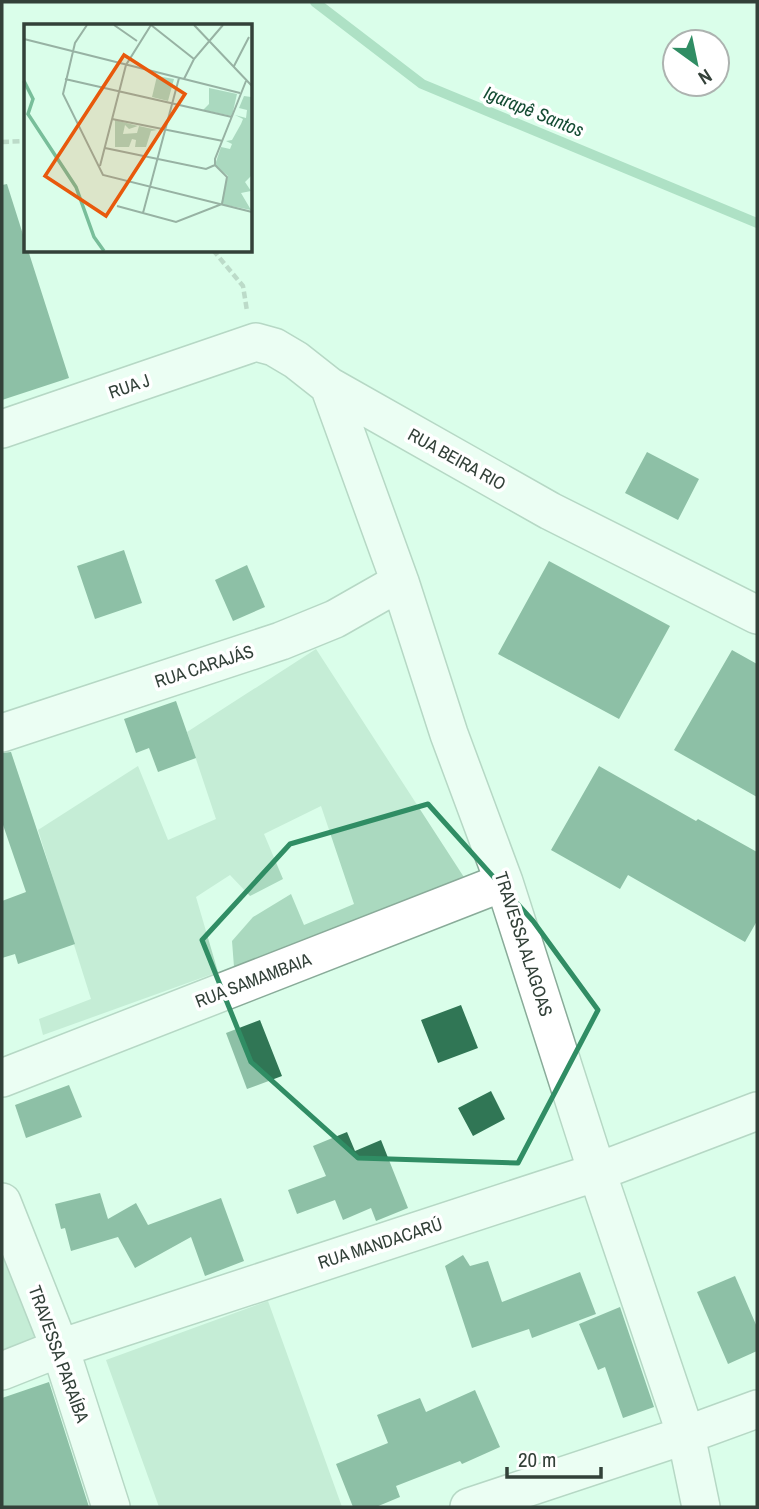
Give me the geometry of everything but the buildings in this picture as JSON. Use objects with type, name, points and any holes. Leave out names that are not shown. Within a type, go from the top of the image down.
[{"type":"street","name":"RUA BEIRA RIO","points":[[256,342],[274,347],[296,359],[329,386],[428,444],[550,510],[757,615]]},
{"type":"street","name":"RUA J","points":[[2,429],[256,342]]},
{"type":"street","name":"TRAVESSA ALAGOAS","points":[[329,386],[400,582],[449,734],[504,882],[597,1172],[686,1435],[701,1507]]},
{"type":"street","name":"RUA CARAJÁS","points":[[2,733],[281,641],[335,619],[400,582]]},
{"type":"street","name":"RUA SAMAMBAIA","points":[[2,1078],[504,882]]},
{"type":"street","name":"RUA MANDACARÚ","points":[[2,1371],[61,1348],[597,1172],[757,1111]]},
{"type":"street","name":"TRAVESSA PARAÍBA","points":[[2,1202],[61,1348],[111,1507]]},
{"type":"street","points":[[469,1507],[757,1409]]},
{"type":"path","points":[[2,142],[24,141]]},
{"type":"path","points":[[215,252],[243,286],[247,319],[256,342]]},
{"type":"highlighted area","points":[[428,804],[533,921],[598,1010],[518,1163],[358,1158],[251,1062],[202,940],[290,844]]},
{"type":"green space","points":[[316,649],[471,888],[234,967],[232,941],[253,917],[291,894],[304,925],[354,904],[321,806],[264,834],[283,879],[250,896],[230,875],[196,897],[218,972],[43,1035],[39,1019],[91,999],[38,830],[138,766],[168,840],[216,819],[187,732]]},
{"type":"green space","points":[[20,1247],[58,1342],[2,1365],[2,1253]]},
{"type":"green space","points":[[268,1301],[342,1507],[159,1507],[106,1360]]},
{"type":"waterway","name":"Igarapê Santos","points":[[315,2],[422,84],[757,223]]}]
